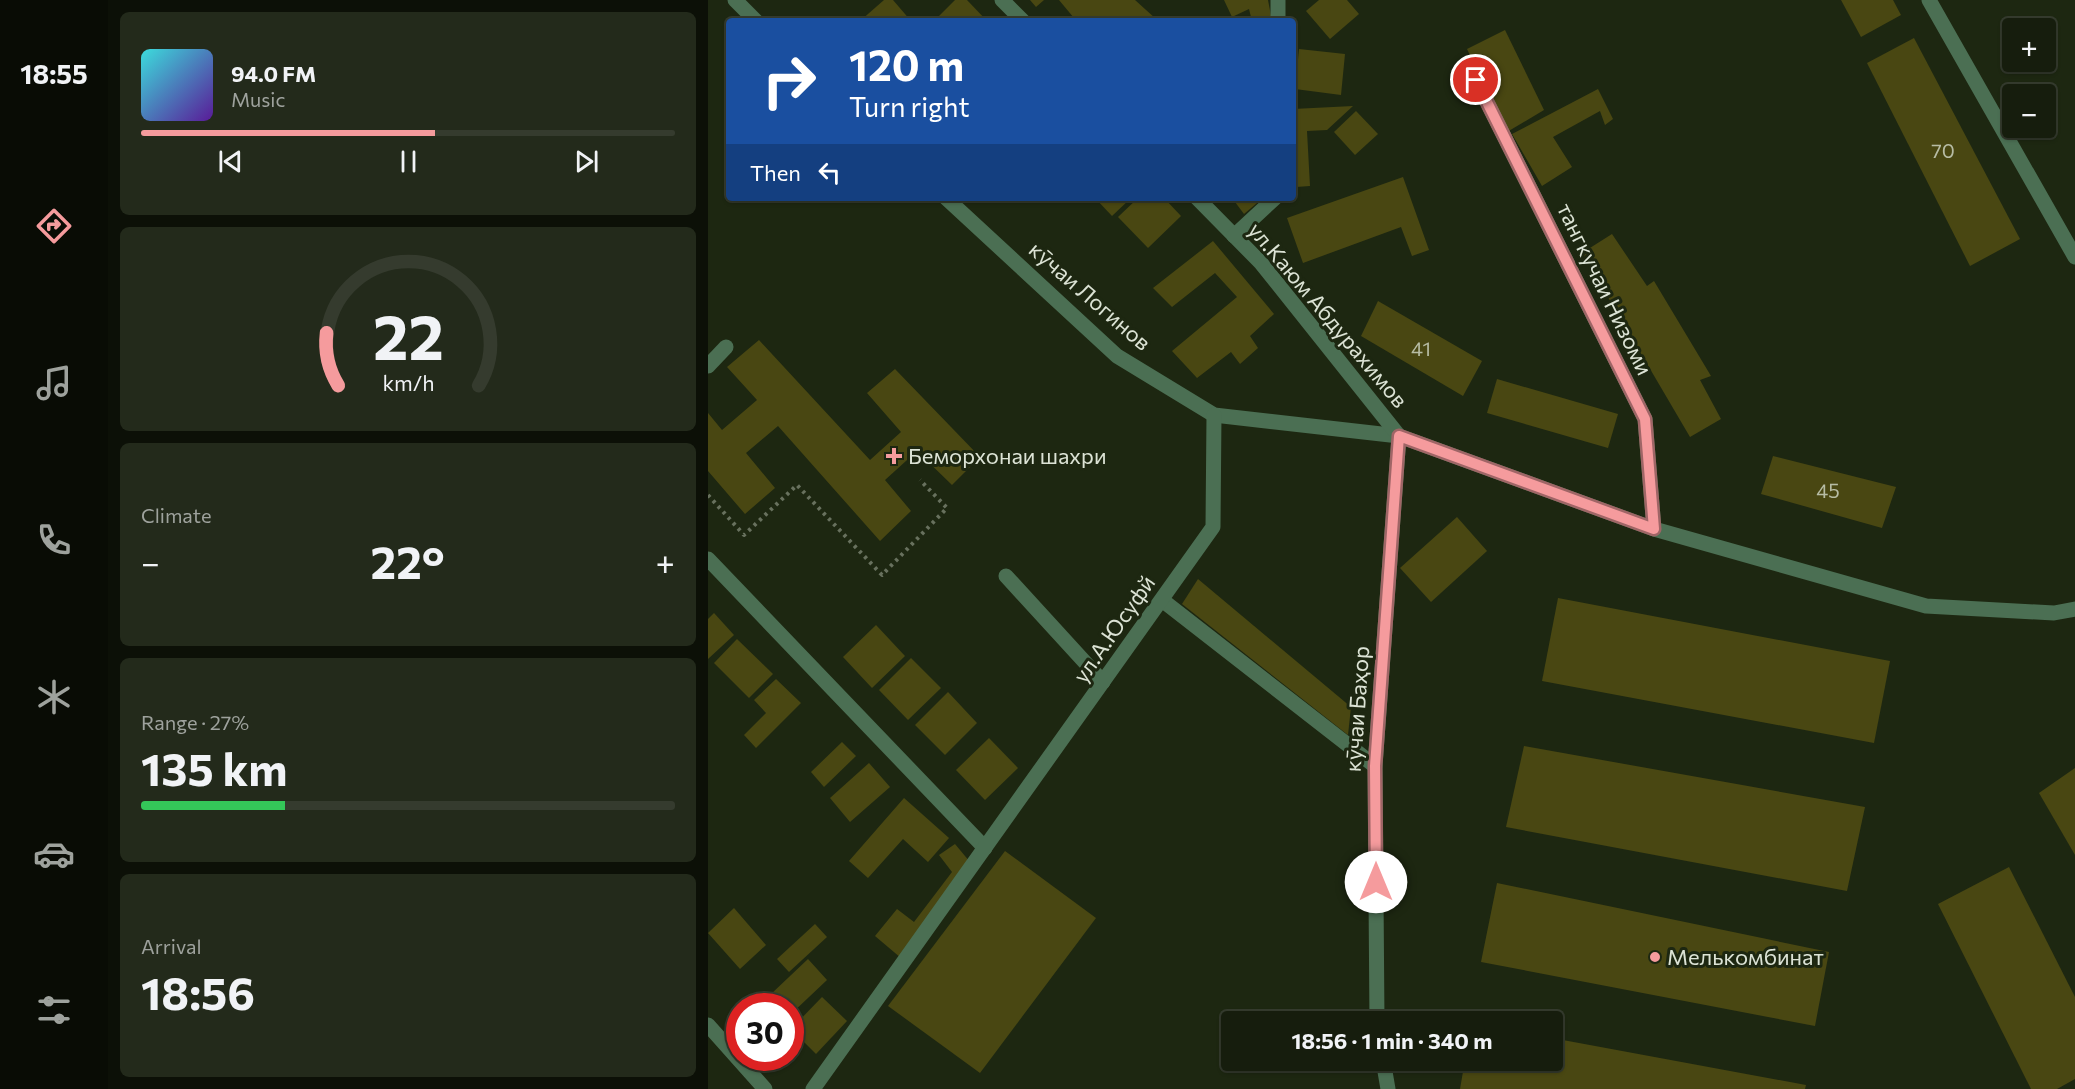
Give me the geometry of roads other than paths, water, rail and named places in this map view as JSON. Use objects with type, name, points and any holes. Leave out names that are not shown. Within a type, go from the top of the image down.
[{"type":"street","points":[[735,0],[753,18]]},
{"type":"street","points":[[1002,0],[1020,18]]},
{"type":"street","points":[[1278,0],[1278,18]]},
{"type":"street","points":[[1929,0],[2075,257]]},
{"type":"street","name":"тангкучаи Низоми","points":[[1476,80],[1645,419],[1654,529]]},
{"type":"street","name":"кӯчаи Логинов","points":[[949,201],[1117,356],[1214,415]]},
{"type":"street","name":"ул.Каюм Абдурахимов","points":[[1200,201],[1261,263],[1399,436]]},
{"type":"street","points":[[1234,236],[1272,201]]},
{"type":"street","points":[[708,366],[726,347]]},
{"type":"street","points":[[1214,415],[1399,436],[1654,529],[1926,606],[2054,614],[2075,609]]},
{"type":"street","name":"ул.А.Юсуфй","points":[[813,1089],[1213,527],[1214,415]]},
{"type":"street","name":"кӯчаи Баҳор","points":[[1377,1011],[1375,766],[1399,436]]},
{"type":"street","points":[[708,559],[985,848]]},
{"type":"street","points":[[1005,576],[1103,682]]},
{"type":"street","points":[[1162,600],[1375,766]]},
{"type":"street","points":[[708,1025],[765,1089]]},
{"type":"street","points":[[1385,1071],[1388,1089]]},
{"type":"place","name":"Беморхонаи шахри","points":[[894,456]]},
{"type":"place","name":"Мелькомбинат","points":[[1655,957]]}]
